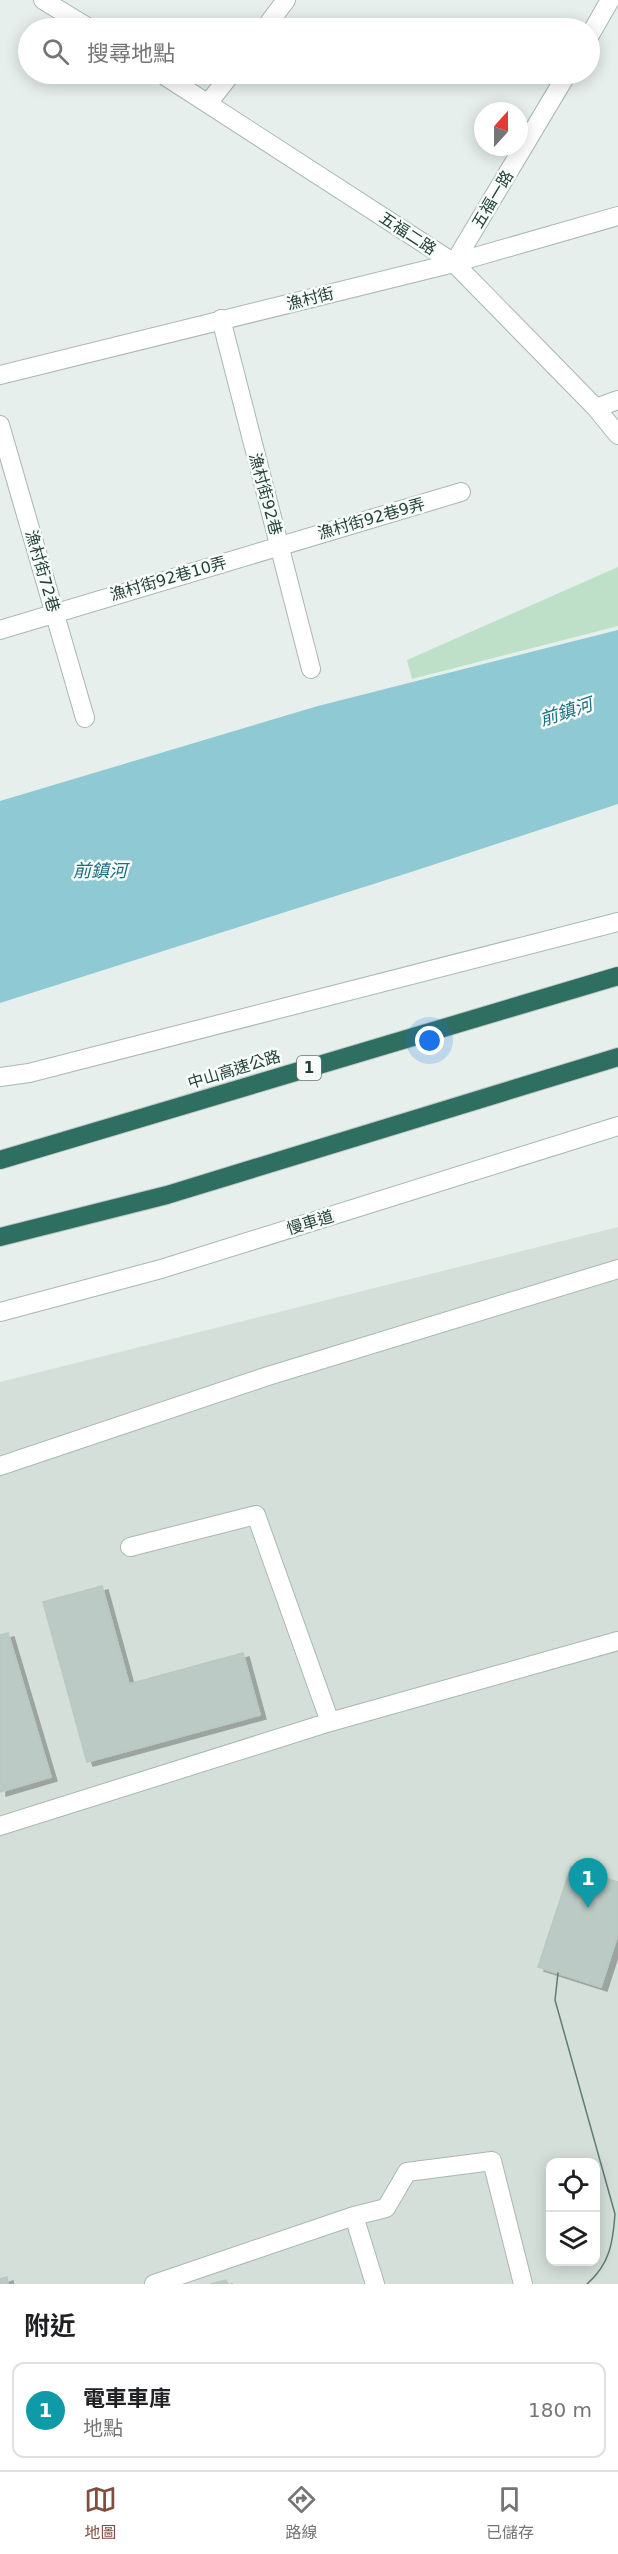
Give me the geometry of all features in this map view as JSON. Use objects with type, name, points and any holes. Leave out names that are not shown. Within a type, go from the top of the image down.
[{"type":"highway","name":"中山高速公路","points":[[0,1160],[618,976]]},
{"type":"highway","points":[[0,1249],[166,1195],[618,1057]]},
{"type":"highway","points":[[0,1150],[100,1130]]},
{"type":"highway","points":[[0,1237],[166,1195]]},
{"type":"street","points":[[43,0],[73,18]]},
{"type":"street","points":[[272,18],[286,0]]},
{"type":"street","points":[[600,18],[610,0]]},
{"type":"street","name":"五福二路","points":[[179,84],[454,263],[596,408],[618,435]]},
{"type":"street","points":[[209,102],[223,84]]},
{"type":"street","name":"五福一路","points":[[454,263],[561,84]]},
{"type":"street","name":"漁村街","points":[[0,375],[454,263],[618,216]]},
{"type":"street","name":"漁村街92巷","points":[[221,319],[311,669]]},
{"type":"street","points":[[596,408],[618,400]]},
{"type":"street","name":"漁村街72巷","points":[[0,424],[85,718]]},
{"type":"street","name":"漁村街92巷9弄","points":[[280,545],[461,492]]},
{"type":"street","name":"漁村街92巷10弄","points":[[0,630],[280,545]]},
{"type":"street","points":[[0,1077],[28,1072],[618,921]]},
{"type":"street","points":[[0,1086],[28,1072]]},
{"type":"street","name":"慢車道","points":[[0,1311],[161,1269],[618,1126]]},
{"type":"street","points":[[0,1319],[161,1269]]},
{"type":"street","points":[[0,1466],[268,1376],[618,1269]]},
{"type":"street","points":[[130,1547],[256,1515],[330,1722]]},
{"type":"street","points":[[0,1826],[330,1722],[618,1641]]},
{"type":"street","points":[[154,2284],[354,2216],[386,2208],[406,2172],[492,2161],[523,2284]]},
{"type":"street","points":[[354,2216],[375,2284]]},
{"type":"shaded area","points":[[618,1227],[618,2284],[0,2284],[0,1382]]},
{"type":"green space","points":[[618,567],[618,626],[412,679],[407,660]]},
{"type":"water","name":"前鎮河","points":[[618,630],[618,804],[0,1003],[0,801],[318,706]]},
{"type":"building","points":[[102,1586],[129,1684],[243,1653],[260,1715],[87,1762],[43,1602]]},
{"type":"building","points":[[8,1633],[51,1777],[0,1792],[0,1635]]},
{"type":"building","points":[[571,1867],[618,1882],[618,1934],[601,1987],[538,1967]]},
{"type":"building","points":[[7,2277],[8,2284],[0,2284],[0,2279]]},
{"type":"building","points":[[226,2280],[228,2284],[210,2284]]},
{"type":"tram line","points":[[558,1973],[555,2000],[615,2214],[609,2252],[601,2269],[587,2284]]},
{"type":"place","name":"電車車庫","points":[[588,1908]]}]
